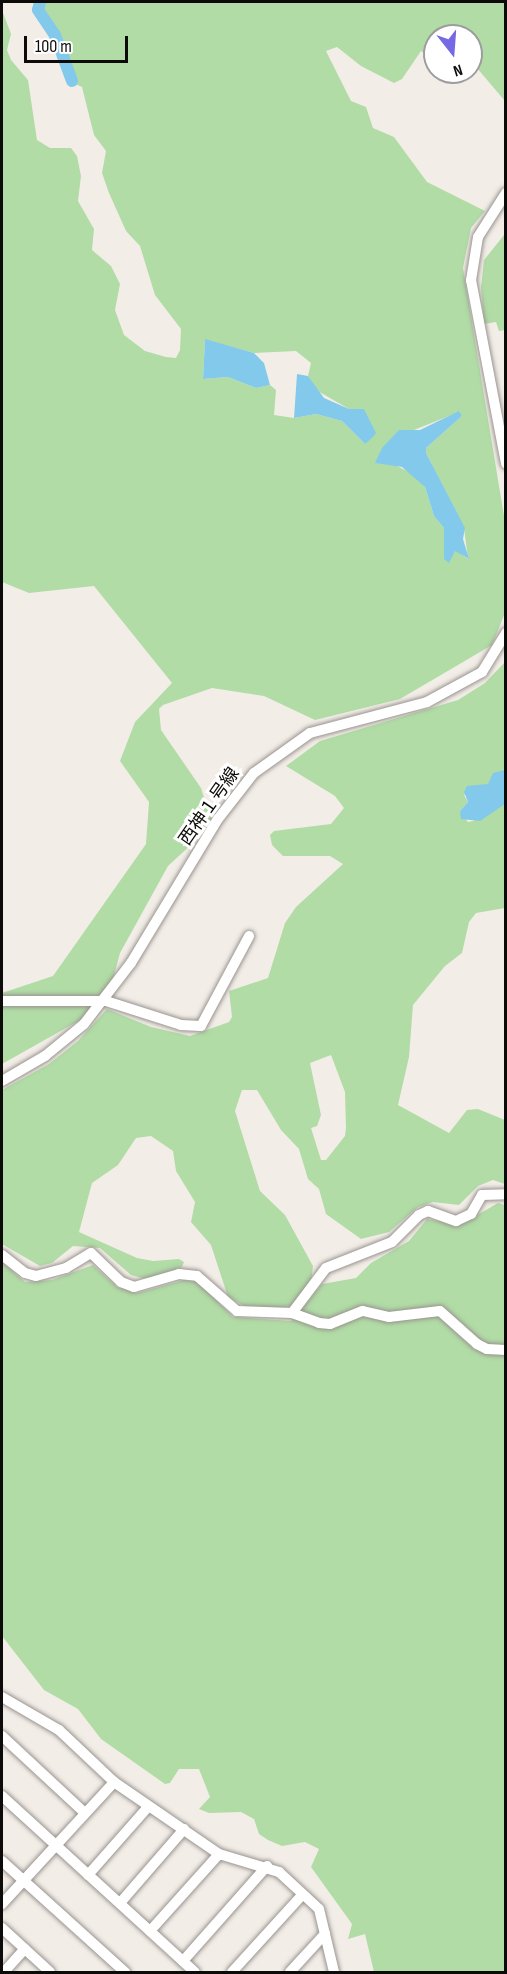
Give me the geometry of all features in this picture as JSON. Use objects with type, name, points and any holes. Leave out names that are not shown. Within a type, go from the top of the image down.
[{"type":"street","points":[[506,193],[478,237],[471,280],[506,464]]},
{"type":"street","name":"西神１号線","points":[[2,1081],[45,1056],[84,1024],[131,963],[218,819],[254,772],[310,733],[427,702],[482,672],[506,633]]},
{"type":"street","points":[[2,1001],[102,1000],[181,1025],[201,1026],[249,936]]},
{"type":"street","points":[[292,1313],[326,1268],[392,1242],[419,1215],[428,1211],[456,1221],[471,1214],[482,1195],[506,1194]]},
{"type":"street","points":[[2,1255],[25,1273],[36,1276],[66,1268],[91,1253],[121,1282],[134,1287],[185,1274],[208,1283],[237,1311],[292,1313],[330,1324],[363,1311],[389,1317],[440,1311],[487,1350],[506,1350]]},
{"type":"street","points":[[2,1697],[59,1730],[114,1782],[219,1854],[267,1866],[303,1894],[319,1909],[334,1972]]},
{"type":"street","points":[[2,1736],[85,1813]]},
{"type":"street","points":[[2,1904],[114,1782]]},
{"type":"street","points":[[2,1796],[195,1972]]},
{"type":"street","points":[[88,1875],[148,1807]]},
{"type":"street","points":[[120,1903],[184,1829]]},
{"type":"street","points":[[150,1931],[219,1854]]},
{"type":"street","points":[[2,1861],[125,1972]]},
{"type":"street","points":[[183,1961],[267,1866]]},
{"type":"street","points":[[232,1972],[303,1894]]},
{"type":"street","points":[[2,1928],[50,1972]]},
{"type":"street","points":[[290,1972],[325,1934]]},
{"type":"street","points":[[4,1972],[25,1949]]},
{"type":"green space","points":[[36,2],[505,2],[505,101],[483,75],[483,24],[423,24],[423,52],[421,51],[402,79],[394,83],[361,66],[337,47],[326,51],[351,101],[366,107],[373,128],[394,137],[427,182],[485,211],[471,228],[463,268],[505,522],[505,613],[492,645],[400,699],[315,720],[264,696],[212,688],[163,705],[159,709],[161,730],[201,788],[211,819],[194,842],[168,866],[120,953],[112,983],[82,1019],[2,1064],[2,993],[53,976],[146,844],[149,802],[120,761],[135,722],[172,683],[94,586],[29,593],[2,582],[2,10],[11,34],[7,50],[11,60],[28,80],[37,140],[50,148],[71,148],[77,156],[81,176],[78,201],[94,229],[92,250],[111,266],[120,284],[115,310],[124,335],[145,351],[166,357],[176,358],[180,350],[181,329],[155,295],[140,246],[126,231],[109,193],[102,173],[106,151],[94,135],[82,87],[69,81],[51,36],[37,13]],"holes":[[[205,340],[254,353],[296,351],[311,363],[308,376],[316,390],[349,409],[365,444],[342,421],[316,414],[294,418],[274,415],[276,390],[270,385],[256,388],[228,377],[203,379]],[[459,412],[462,416],[426,448],[426,453],[464,528],[468,559],[455,550],[444,559],[444,528],[434,516],[425,487],[415,475],[393,464],[409,432]]]},
{"type":"green space","points":[[505,219],[505,330],[499,331],[496,322],[484,324],[481,287],[484,260],[504,235]]},
{"type":"green space","points":[[505,662],[505,770],[488,784],[464,795],[468,802],[460,811],[468,822],[505,804],[505,908],[476,913],[469,922],[462,953],[445,966],[413,1005],[409,1057],[398,1105],[449,1133],[467,1110],[478,1109],[505,1120],[505,1184],[493,1180],[478,1186],[459,1205],[433,1202],[418,1207],[389,1232],[361,1239],[326,1214],[319,1189],[308,1179],[299,1149],[281,1130],[257,1090],[242,1090],[235,1111],[260,1191],[285,1215],[313,1266],[311,1282],[296,1304],[275,1310],[248,1308],[228,1297],[211,1245],[191,1222],[195,1202],[176,1171],[173,1151],[151,1136],[136,1138],[118,1165],[92,1183],[79,1232],[137,1258],[153,1261],[179,1259],[184,1262],[182,1267],[146,1279],[131,1275],[100,1248],[73,1246],[52,1263],[40,1266],[2,1244],[2,1090],[49,1064],[78,1041],[107,1009],[151,1027],[190,1036],[229,1022],[232,1017],[229,991],[268,978],[285,923],[296,907],[343,864],[330,856],[283,856],[272,845],[270,835],[274,831],[331,824],[344,808],[335,796],[286,766],[320,741],[458,700],[485,683]],"holes":[[[331,1055],[345,1092],[345,1136],[326,1160],[321,1160],[311,1128],[317,1126],[321,1115],[310,1063]]]},
{"type":"green space","points":[[498,1203],[505,1205],[505,1972],[374,1972],[365,1934],[348,1939],[352,1924],[311,1867],[319,1849],[305,1842],[282,1846],[268,1840],[259,1834],[254,1819],[241,1812],[209,1813],[199,1809],[210,1797],[199,1769],[179,1769],[170,1783],[165,1784],[101,1739],[78,1709],[44,1690],[2,1636],[2,1262],[25,1282],[52,1280],[93,1265],[117,1287],[137,1293],[184,1280],[198,1282],[233,1317],[291,1321],[322,1284],[356,1278],[371,1263],[409,1241],[427,1219],[460,1225]]},
{"type":"water","points":[[205,339],[254,353],[264,363],[270,385],[256,388],[228,377],[203,379]]},
{"type":"water","points":[[297,374],[308,376],[324,398],[349,409],[364,409],[376,433],[373,437],[365,444],[342,421],[316,414],[294,418]]},
{"type":"water","points":[[459,411],[462,416],[426,448],[426,453],[465,528],[463,539],[469,559],[455,551],[449,563],[444,559],[444,528],[434,516],[425,487],[402,467],[375,463],[382,448],[399,430],[420,430]]},
{"type":"water","points":[[505,770],[505,804],[480,821],[461,819],[460,811],[468,802],[464,792],[467,786],[488,784],[493,773]]},
{"type":"waterway","points":[[40,2],[38,10],[55,35],[72,81]]}]
